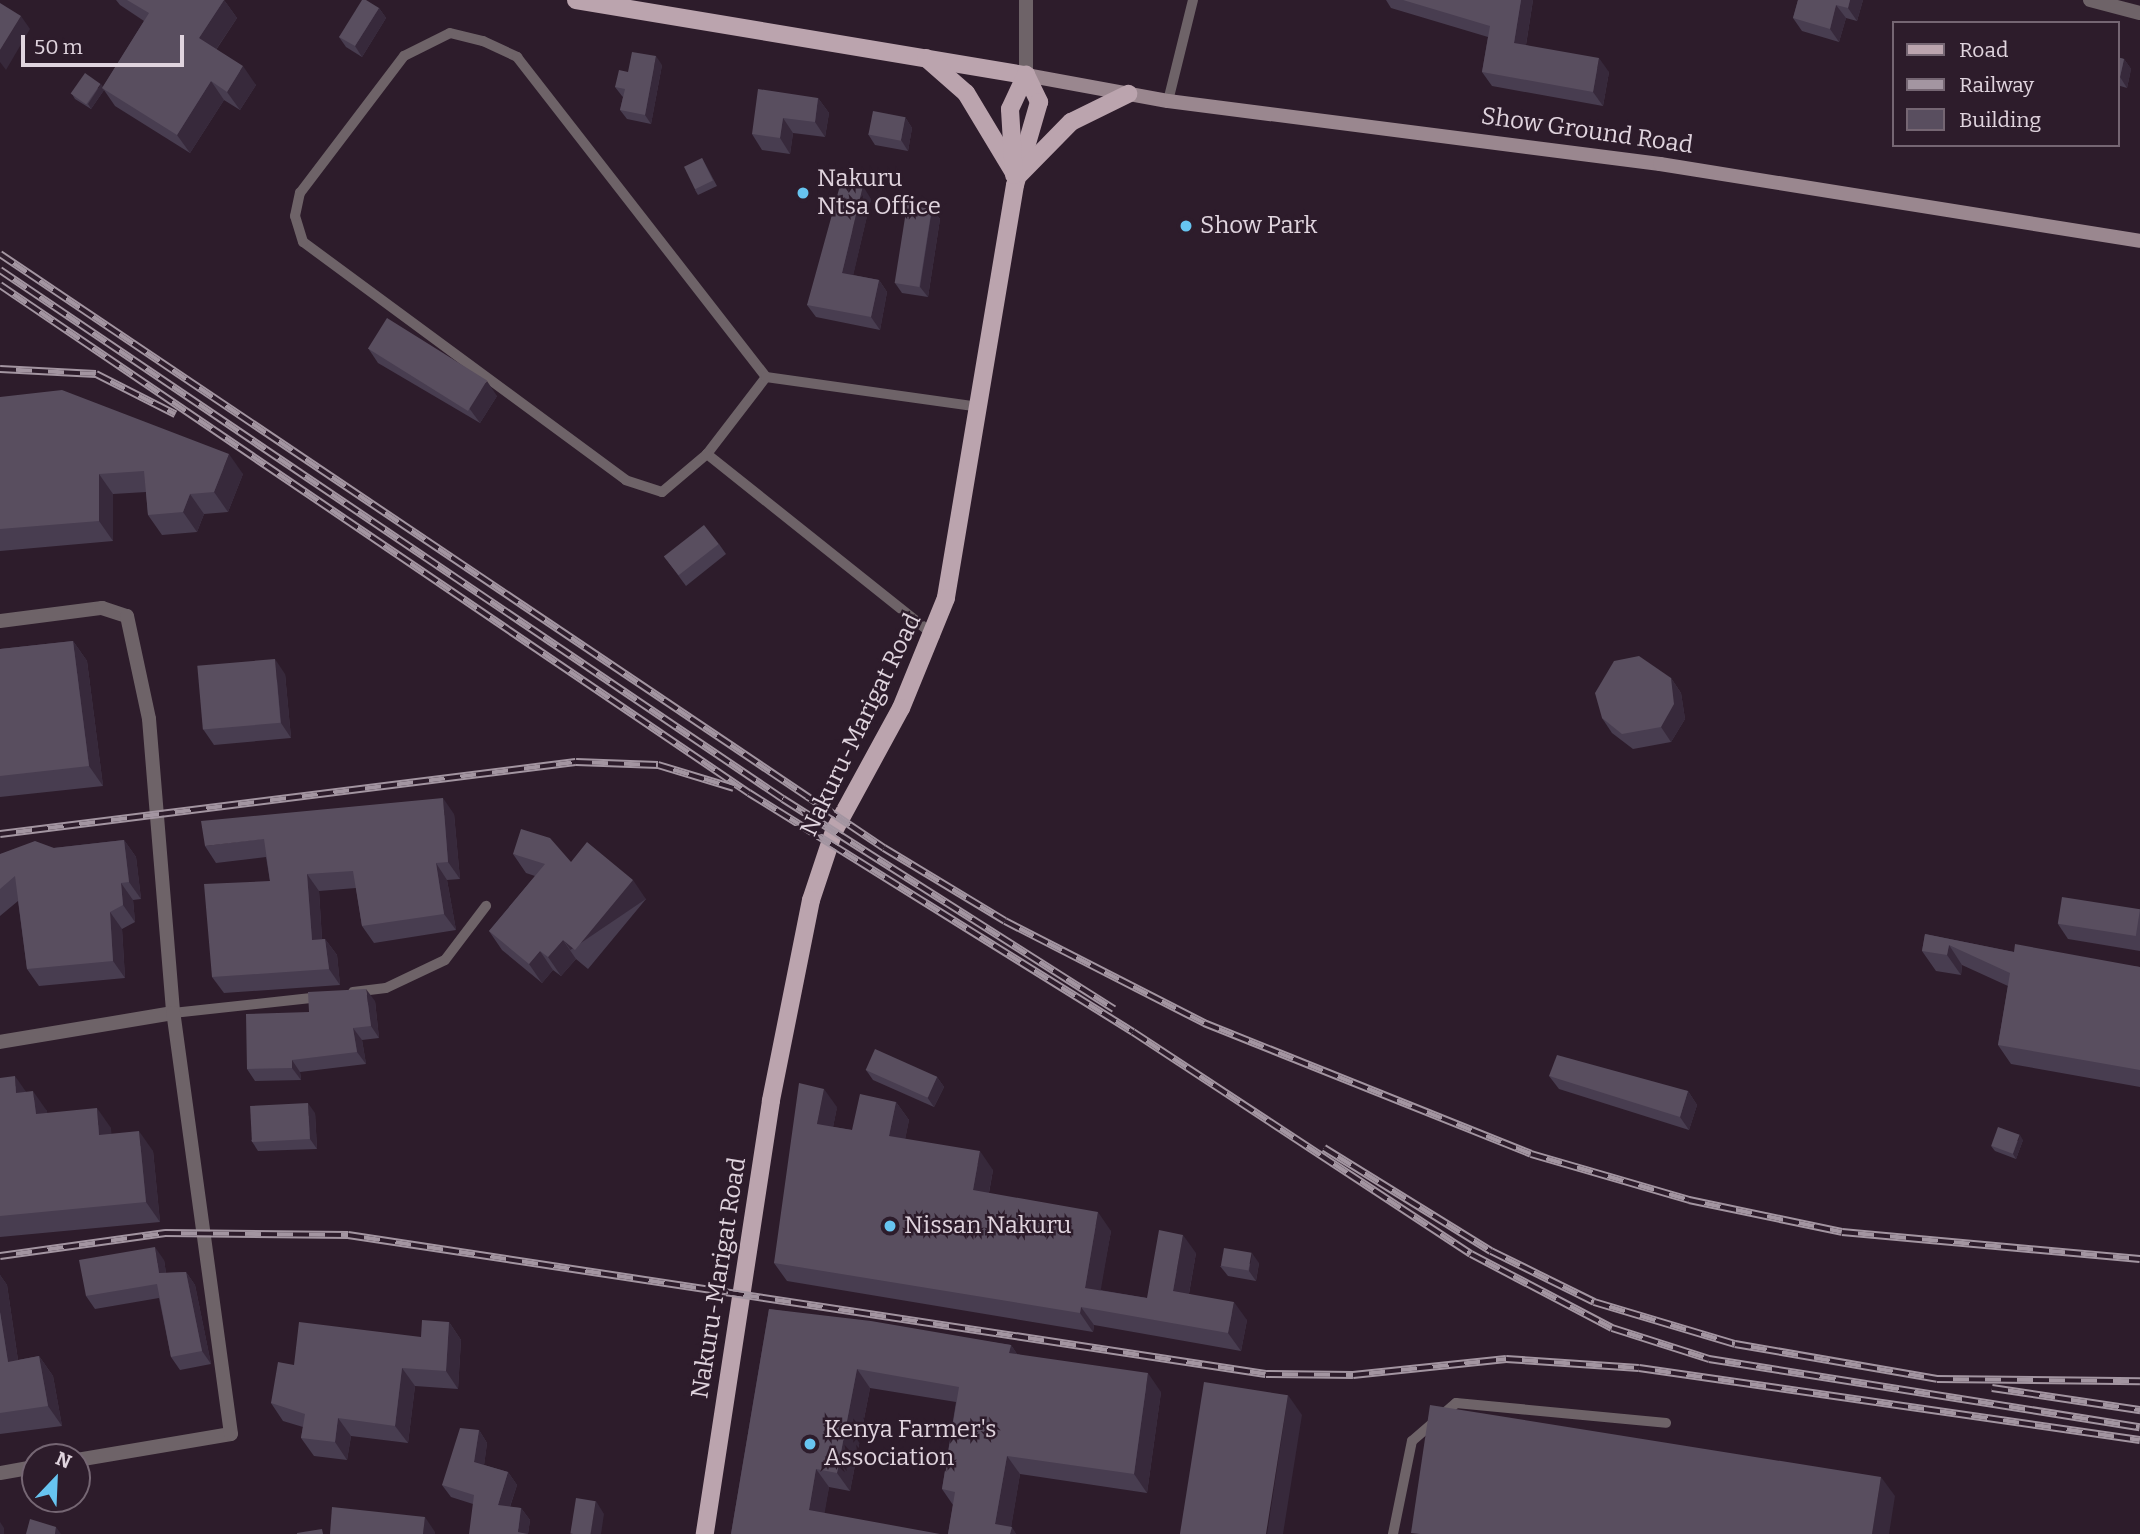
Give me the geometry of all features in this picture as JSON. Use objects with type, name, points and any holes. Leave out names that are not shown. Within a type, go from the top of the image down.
[{"type":"main road","points":[[576,0],[1026,75]]},
{"type":"main road","points":[[926,58],[966,93],[997,155],[1015,178],[1071,122],[1128,94]]},
{"type":"main road","name":"Show Ground Road","points":[[1026,75],[1168,101],[1420,129],[2140,241]]},
{"type":"main road","name":"Nakuru-Marigat Road","points":[[705,1534],[771,1101],[811,900],[840,819],[934,636],[979,407],[1015,178],[1038,118],[1037,93],[1026,75]]},
{"type":"main road","name":"Nakuru-Marigat Road","points":[[1015,178],[1010,109],[1026,75]]},
{"type":"street","points":[[1026,0],[1026,75]]},
{"type":"street","points":[[2090,0],[2140,13]]},
{"type":"street","points":[[0,621],[102,608],[127,616],[151,733],[173,1013],[231,1434],[91,1458]]},
{"type":"street","points":[[0,1042],[173,1013]]},
{"type":"street","points":[[0,1473],[21,1469]]},
{"type":"lane","points":[[1168,101],[1194,0]]},
{"type":"lane","points":[[766,377],[707,454],[662,492],[626,480],[303,242],[295,216],[300,193],[404,56],[450,33],[517,57],[766,377],[979,407]]},
{"type":"lane","points":[[707,454],[934,636]]},
{"type":"lane","points":[[345,994],[386,988],[446,960],[486,906]]},
{"type":"lane","points":[[173,1013],[331,996]]},
{"type":"lane","points":[[1393,1534],[1412,1441],[1456,1403],[1666,1423]]},
{"type":"building","points":[[127,0],[224,0],[199,38],[243,66],[227,92],[211,81],[177,135],[102,88],[149,13]]},
{"type":"building","points":[[362,0],[379,8],[355,46],[339,37]]},
{"type":"building","points":[[1403,0],[1521,0],[1514,43],[1599,58],[1593,92],[1482,72],[1490,26]]},
{"type":"building","points":[[1798,0],[1850,0],[1848,8],[1836,5],[1830,29],[1793,18]]},
{"type":"building","points":[[0,3],[21,16],[0,50]]},
{"type":"building","points":[[632,52],[656,56],[645,115],[620,110],[625,89],[615,87],[619,70],[628,72]]},
{"type":"building","points":[[2119,58],[2124,59],[2119,77]]},
{"type":"building","points":[[85,73],[101,84],[86,104],[71,93]]},
{"type":"building","points":[[758,89],[818,98],[815,122],[783,118],[780,138],[752,134]]},
{"type":"building","points":[[873,111],[905,117],[901,141],[868,135]]},
{"type":"building","points":[[702,158],[713,180],[695,189],[684,167]]},
{"type":"building","points":[[841,182],[863,186],[842,273],[879,280],[871,317],[807,305]]},
{"type":"building","points":[[907,205],[932,209],[919,287],[895,283]]},
{"type":"building","points":[[387,318],[487,381],[468,411],[368,349]]},
{"type":"building","points":[[62,390],[229,454],[214,492],[190,494],[183,512],[148,515],[144,471],[99,474],[99,521],[0,529],[0,397]]},
{"type":"building","points":[[704,525],[719,544],[679,575],[664,556]]},
{"type":"building","points":[[73,641],[89,766],[0,776],[0,649]]},
{"type":"building","points":[[1639,656],[1671,678],[1674,704],[1661,727],[1622,734],[1602,718],[1595,693],[1614,661]]},
{"type":"building","points":[[275,659],[281,723],[203,730],[197,666]]},
{"type":"building","points":[[443,798],[448,862],[436,863],[444,914],[362,926],[353,871],[307,874],[312,940],[325,939],[329,969],[212,977],[204,884],[270,881],[264,839],[205,846],[201,821]]},
{"type":"building","points":[[521,829],[550,838],[571,862],[587,842],[633,880],[575,950],[563,940],[548,957],[540,951],[529,964],[489,931],[545,864],[513,854]]},
{"type":"building","points":[[124,840],[129,882],[121,883],[123,905],[110,912],[113,961],[27,969],[15,876],[0,889],[0,854],[35,841],[54,848]]},
{"type":"building","points":[[2062,897],[2140,909],[2136,936],[2058,924]]},
{"type":"building","points":[[1925,934],[2014,952],[2015,944],[2140,967],[2140,1070],[1998,1045],[2010,973],[1949,945],[1947,955],[1922,951]]},
{"type":"building","points":[[366,989],[371,1026],[353,1028],[357,1052],[292,1060],[292,1068],[247,1069],[246,1014],[309,1012],[308,992]]},
{"type":"building","points":[[875,1049],[937,1077],[928,1098],[866,1070]]},
{"type":"building","points":[[1557,1055],[1688,1091],[1680,1117],[1549,1076]]},
{"type":"building","points":[[15,1076],[16,1093],[33,1091],[36,1114],[97,1108],[99,1135],[139,1131],[146,1202],[0,1216],[0,1078]]},
{"type":"building","points":[[799,1083],[824,1089],[817,1124],[852,1130],[860,1094],[896,1102],[889,1136],[980,1151],[973,1190],[1098,1212],[1085,1288],[1147,1298],[1159,1230],[1183,1235],[1173,1291],[1234,1302],[1228,1333],[1081,1307],[1080,1313],[774,1263]]},
{"type":"building","points":[[308,1103],[310,1139],[252,1142],[250,1106]]},
{"type":"building","points":[[1998,1127],[2020,1135],[2013,1154],[1991,1146]]},
{"type":"building","points":[[155,1247],[159,1273],[186,1272],[202,1351],[171,1357],[157,1284],[86,1296],[79,1260]]},
{"type":"building","points":[[1224,1248],[1252,1253],[1248,1271],[1221,1266]]},
{"type":"building","points":[[769,1309],[871,1321],[1011,1345],[1009,1353],[1148,1373],[1134,1474],[1007,1456],[995,1524],[1012,1527],[1010,1534],[948,1534],[955,1492],[942,1489],[959,1387],[857,1369],[837,1473],[816,1469],[809,1510],[940,1534],[731,1534]]},
{"type":"building","points":[[0,1312],[8,1362],[39,1356],[48,1406],[0,1413]]},
{"type":"building","points":[[422,1320],[449,1322],[446,1371],[402,1368],[395,1426],[338,1418],[335,1442],[301,1438],[305,1414],[271,1403],[278,1362],[294,1365],[299,1322],[421,1337]]},
{"type":"building","points":[[1204,1382],[1288,1395],[1266,1534],[1180,1534]]},
{"type":"building","points":[[1430,1405],[1881,1477],[1872,1534],[1411,1533]]},
{"type":"building","points":[[460,1428],[479,1430],[474,1462],[508,1472],[498,1505],[521,1508],[518,1532],[528,1534],[469,1534],[474,1495],[442,1485]]},
{"type":"building","points":[[576,1498],[596,1501],[591,1534],[570,1534]]},
{"type":"building","points":[[332,1507],[425,1517],[423,1534],[330,1534]]},
{"type":"building","points":[[30,1519],[56,1527],[55,1534],[26,1534]]},
{"type":"building","points":[[322,1529],[323,1534],[297,1534],[297,1533]]},
{"type":"railway","points":[[0,254],[884,848],[1005,921],[1204,1023],[1531,1154],[1689,1200],[1842,1232],[2140,1259]]},
{"type":"railway","points":[[0,270],[783,799],[1114,1009]]},
{"type":"railway","points":[[0,285],[749,793],[1133,1032],[1471,1254],[1612,1328],[1709,1359],[2140,1427]]},
{"type":"railway","points":[[0,369],[96,374],[175,414]]},
{"type":"railway","points":[[0,834],[576,762],[658,765],[734,788]]},
{"type":"railway","points":[[1324,1148],[1491,1251],[1594,1302],[1735,1344],[1937,1379],[2140,1381]]},
{"type":"railway","points":[[0,1256],[165,1233],[348,1235],[1266,1374],[1353,1375],[1506,1359],[1639,1368],[2140,1440]]},
{"type":"railway","points":[[1992,1388],[2140,1410]]},
{"type":"place","name":"Nakuru Ntsa Office","points":[[803,193]]},
{"type":"place","name":"Show Park","points":[[1186,226]]},
{"type":"place","name":"Nissan Nakuru","points":[[890,1226]]},
{"type":"place","name":"Kenya Farmer's Association","points":[[810,1444]]}]
